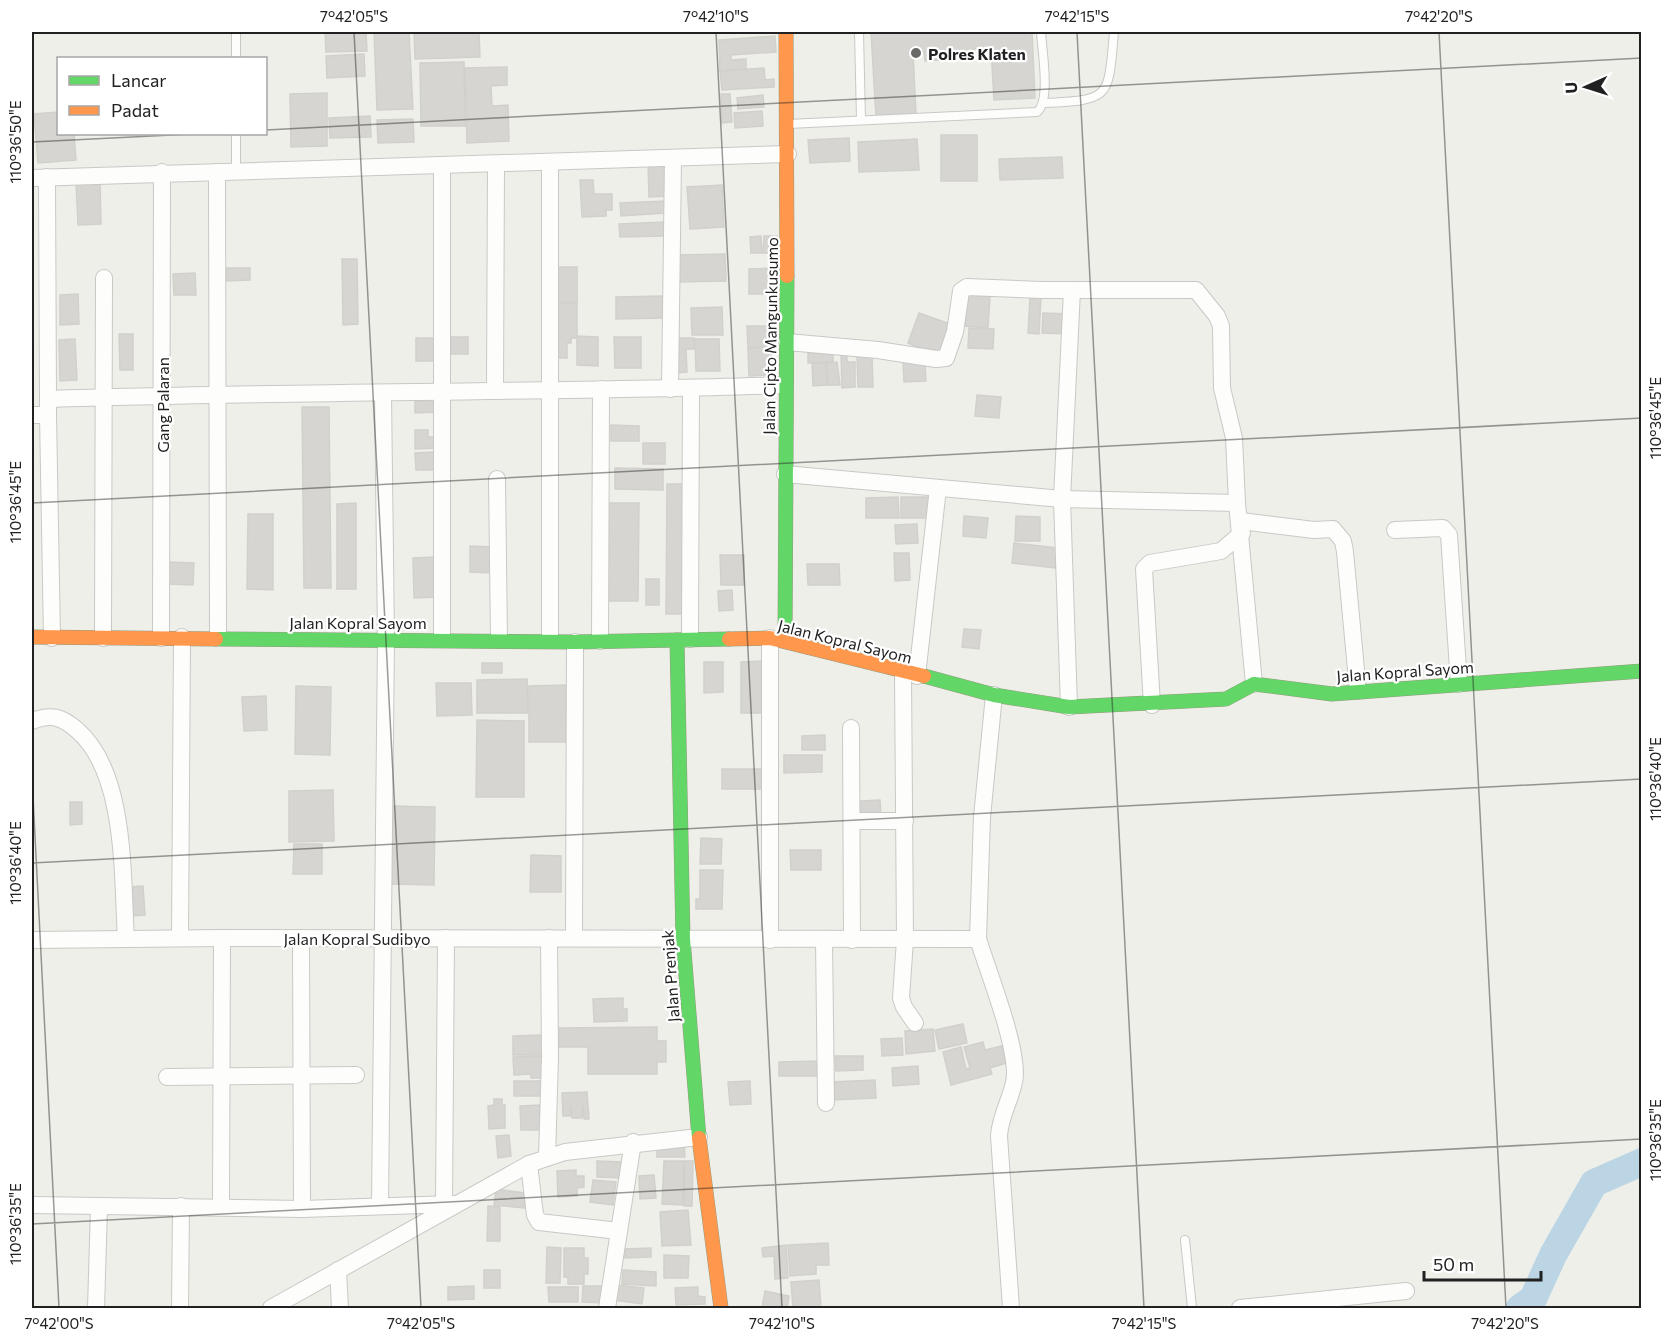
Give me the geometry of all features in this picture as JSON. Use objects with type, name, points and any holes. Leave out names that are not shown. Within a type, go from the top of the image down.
[{"type":"street","name":"Jalan Cipto Mangunkusumo","points":[[777,639],[785,474],[787,342],[786,32]]},
{"type":"street","points":[[51,638],[43,410],[39,178],[162,172],[442,167],[788,154]]},
{"type":"street","points":[[670,389],[673,159]]},
{"type":"street","points":[[550,162],[550,640]]},
{"type":"street","points":[[495,391],[496,164]]},
{"type":"street","points":[[442,167],[442,639]]},
{"type":"street","name":"Gang Palaran","points":[[161,638],[162,172]]},
{"type":"street","points":[[217,172],[218,637]]},
{"type":"street","points":[[103,638],[104,278]]},
{"type":"street","points":[[787,342],[878,350],[936,359],[946,358],[955,332],[963,288],[1196,290],[1217,316],[1221,326],[1222,388],[1234,438],[1237,503],[1254,684]]},
{"type":"street","points":[[1069,707],[1062,500],[1072,290]]},
{"type":"street","points":[[43,410],[104,397],[162,395],[601,388],[670,389],[785,385]]},
{"type":"street","points":[[600,641],[601,388]]},
{"type":"street","points":[[684,639],[691,388]]},
{"type":"street","points":[[380,1206],[386,639],[383,393]]},
{"type":"street","points":[[785,474],[1062,500],[1237,503]]},
{"type":"street","points":[[497,479],[499,640]]},
{"type":"street","points":[[915,1023],[901,998],[904,939],[904,821],[910,674],[938,488]]},
{"type":"street","points":[[1241,527],[1333,529],[1338,533],[1345,552],[1358,691]]},
{"type":"street","points":[[1152,705],[1144,569],[1150,563],[1221,551],[1241,527]]},
{"type":"street","points":[[1395,530],[1443,528],[1449,536],[1459,684]]},
{"type":"street","name":"Jalan Kopral Sayom","points":[[32,637],[575,642],[777,639],[994,695],[1069,707],[1152,705],[1226,699],[1254,684],[1332,694],[1641,671]]},
{"type":"street","points":[[180,938],[182,638]]},
{"type":"street","name":"Jalan Prenjak","points":[[684,639],[683,939],[699,1137],[721,1308]]},
{"type":"street","points":[[771,940],[777,639]]},
{"type":"street","points":[[574,938],[575,642]]},
{"type":"street","points":[[994,695],[982,817],[978,939],[1007,1032],[1015,1074],[1000,1122],[999,1136],[1011,1308]]},
{"type":"street","points":[[32,721],[49,716],[67,721],[80,733],[102,762],[112,796],[119,840],[126,939]]},
{"type":"street","points":[[851,728],[852,940]]},
{"type":"street","points":[[852,821],[904,821]]},
{"type":"street","name":"Jalan Kopral Sudibyo","points":[[32,940],[180,938],[978,939]]},
{"type":"street","points":[[221,1206],[222,938]]},
{"type":"street","points":[[301,938],[302,1209]]},
{"type":"street","points":[[446,938],[450,1204]]},
{"type":"street","points":[[547,1157],[550,1057],[549,938]]},
{"type":"street","points":[[824,940],[826,1103]]},
{"type":"street","points":[[167,1077],[356,1075]]},
{"type":"street","points":[[271,1308],[450,1204],[529,1164],[565,1152],[633,1142],[699,1137]]},
{"type":"street","points":[[607,1308],[628,1186],[633,1142]]},
{"type":"street","points":[[529,1164],[535,1215],[539,1222],[619,1231]]},
{"type":"street","points":[[32,1205],[302,1209],[450,1204]]},
{"type":"street","points":[[180,1308],[181,1206]]},
{"type":"street","points":[[96,1308],[99,1207]]},
{"type":"street","points":[[338,1270],[340,1308]]},
{"type":"street","points":[[1239,1308],[1406,1291]]},
{"type":"lane","points":[[236,32],[236,57]]},
{"type":"lane","points":[[859,32],[861,120]]},
{"type":"lane","points":[[787,124],[1031,113],[1042,108],[1044,103],[1041,32]]},
{"type":"lane","points":[[1044,103],[1082,101],[1095,98],[1104,90],[1110,77],[1114,32]]},
{"type":"lane","points":[[236,135],[236,171]]},
{"type":"lane","points":[[1185,1240],[1192,1308]]},
{"type":"building","points":[[325,32],[366,32],[367,51],[326,52]]},
{"type":"building","points":[[374,32],[409,32],[413,109],[377,110]]},
{"type":"building","points":[[414,32],[479,32],[480,57],[415,59]]},
{"type":"building","points":[[871,32],[1032,32],[1035,98],[994,100],[991,48],[973,49],[974,58],[925,61],[924,52],[913,53],[916,114],[876,117]]},
{"type":"building","points":[[775,36],[776,52],[731,55],[731,60],[746,59],[746,69],[720,71],[719,40]]},
{"type":"building","points":[[364,54],[365,76],[327,78],[326,56]]},
{"type":"building","points":[[464,62],[465,126],[421,126],[420,63]]},
{"type":"building","points":[[507,67],[507,85],[491,86],[492,106],[508,105],[509,141],[467,143],[465,68]]},
{"type":"building","points":[[764,68],[765,80],[774,79],[774,87],[722,90],[720,71]]},
{"type":"building","points":[[327,93],[327,146],[291,147],[290,94]]},
{"type":"building","points":[[721,94],[730,94],[732,122],[722,123]]},
{"type":"building","points":[[763,95],[764,107],[738,109],[737,98]]},
{"type":"building","points":[[762,111],[763,126],[735,128],[734,113]]},
{"type":"building","points":[[57,112],[57,135],[74,135],[76,160],[38,163],[34,114]]},
{"type":"building","points":[[370,116],[371,137],[330,138],[329,118]]},
{"type":"building","points":[[413,119],[414,142],[378,143],[377,120]]},
{"type":"building","points":[[941,135],[977,135],[977,181],[941,181]]},
{"type":"building","points":[[849,138],[850,161],[810,163],[808,140]]},
{"type":"building","points":[[917,139],[919,170],[859,172],[858,142]]},
{"type":"building","points":[[1062,157],[1063,178],[1000,180],[999,159]]},
{"type":"building","points":[[668,162],[669,196],[649,197],[648,163]]},
{"type":"building","points":[[580,180],[593,180],[594,194],[612,194],[612,210],[606,210],[606,216],[582,217]]},
{"type":"building","points":[[76,182],[100,182],[101,224],[78,225]]},
{"type":"building","points":[[722,185],[724,227],[690,229],[687,187]]},
{"type":"building","points":[[665,201],[665,213],[621,216],[620,203]]},
{"type":"building","points":[[665,222],[665,236],[620,237],[619,224]]},
{"type":"building","points":[[761,236],[762,253],[751,253],[750,237]]},
{"type":"building","points":[[764,236],[777,236],[777,253],[763,253]]},
{"type":"building","points":[[725,254],[726,281],[678,282],[677,255]]},
{"type":"building","points":[[342,259],[357,259],[358,324],[343,325]]},
{"type":"building","points":[[558,267],[577,267],[577,303],[558,303]]},
{"type":"building","points":[[226,268],[250,268],[250,280],[226,281]]},
{"type":"building","points":[[775,268],[776,294],[749,294],[749,269]]},
{"type":"building","points":[[195,273],[196,295],[174,295],[173,274]]},
{"type":"building","points":[[78,294],[79,324],[60,325],[60,295]]},
{"type":"building","points":[[968,295],[990,296],[988,328],[965,326]]},
{"type":"building","points":[[663,296],[664,318],[616,319],[616,297]]},
{"type":"building","points":[[1030,297],[1041,297],[1039,334],[1028,333]]},
{"type":"building","points":[[553,303],[577,303],[577,338],[571,338],[571,343],[567,343],[567,358],[553,358]]},
{"type":"building","points":[[722,307],[723,335],[692,335],[691,308]]},
{"type":"building","points":[[919,313],[950,324],[938,355],[908,343]]},
{"type":"building","points":[[1043,313],[1070,314],[1069,334],[1042,333]]},
{"type":"building","points":[[747,326],[770,326],[771,347],[748,348]]},
{"type":"building","points":[[969,328],[994,329],[993,349],[968,348]]},
{"type":"building","points":[[119,334],[133,334],[133,370],[120,370]]},
{"type":"building","points":[[577,336],[598,337],[598,366],[577,365]]},
{"type":"building","points":[[451,337],[468,337],[468,354],[451,354]]},
{"type":"building","points":[[614,337],[641,337],[641,368],[615,368]]},
{"type":"building","points":[[416,338],[437,338],[438,361],[416,361]]},
{"type":"building","points":[[675,338],[694,338],[694,349],[686,349],[687,372],[676,373]]},
{"type":"building","points":[[75,339],[77,380],[60,381],[59,340]]},
{"type":"building","points":[[695,339],[719,339],[720,371],[696,371]]},
{"type":"building","points":[[771,347],[772,375],[749,376],[748,348]]},
{"type":"building","points":[[833,351],[833,362],[808,363],[808,353]]},
{"type":"building","points":[[841,354],[847,354],[847,362],[855,362],[855,387],[842,388]]},
{"type":"building","points":[[857,356],[872,356],[873,387],[858,387]]},
{"type":"building","points":[[837,362],[840,385],[827,385],[826,363]]},
{"type":"building","points":[[903,362],[925,364],[926,381],[904,382]]},
{"type":"building","points":[[812,363],[826,363],[827,385],[813,386]]},
{"type":"building","points":[[977,395],[1001,397],[999,418],[975,416]]},
{"type":"building","points":[[415,401],[437,401],[437,412],[415,413]]},
{"type":"building","points":[[302,407],[329,407],[331,588],[304,588]]},
{"type":"building","points":[[611,425],[639,426],[639,441],[611,441]]},
{"type":"building","points":[[415,430],[428,430],[428,437],[437,437],[437,448],[415,449]]},
{"type":"building","points":[[643,443],[665,443],[665,464],[643,464]]},
{"type":"building","points":[[435,452],[436,470],[416,470],[415,453]]},
{"type":"building","points":[[615,468],[663,469],[663,490],[615,489]]},
{"type":"building","points":[[667,484],[688,484],[686,614],[666,614]]},
{"type":"building","points":[[898,497],[899,518],[866,518],[866,498]]},
{"type":"building","points":[[901,497],[932,497],[932,518],[901,518]]},
{"type":"building","points":[[356,503],[356,589],[337,589],[337,504]]},
{"type":"building","points":[[607,503],[639,503],[638,601],[606,601]]},
{"type":"building","points":[[248,514],[273,514],[273,590],[247,589]]},
{"type":"building","points":[[964,516],[988,518],[986,538],[963,536]]},
{"type":"building","points":[[1016,516],[1040,517],[1040,541],[1015,541]]},
{"type":"building","points":[[917,524],[918,543],[896,544],[895,525]]},
{"type":"building","points":[[1014,543],[1057,548],[1055,568],[1012,563]]},
{"type":"building","points":[[470,546],[494,547],[494,573],[470,572]]},
{"type":"building","points":[[894,553],[909,553],[910,580],[895,581]]},
{"type":"building","points":[[720,555],[744,555],[744,585],[721,585]]},
{"type":"building","points":[[436,557],[436,597],[414,598],[413,558]]},
{"type":"building","points":[[169,562],[194,563],[193,585],[169,584]]},
{"type":"building","points":[[807,564],[839,564],[840,585],[808,585]]},
{"type":"building","points":[[646,579],[659,579],[659,605],[646,605]]},
{"type":"building","points":[[732,590],[733,610],[719,611],[718,591]]},
{"type":"building","points":[[964,629],[981,630],[979,649],[962,647]]},
{"type":"building","points":[[767,661],[767,713],[741,713],[741,662]]},
{"type":"building","points":[[704,662],[723,662],[723,692],[704,693]]},
{"type":"building","points":[[482,663],[502,663],[502,673],[482,673]]},
{"type":"building","points":[[527,679],[528,713],[477,713],[477,680]]},
{"type":"building","points":[[436,683],[471,683],[472,715],[437,716]]},
{"type":"building","points":[[566,685],[566,742],[529,742],[529,686]]},
{"type":"building","points":[[296,686],[331,687],[330,755],[295,754]]},
{"type":"building","points":[[266,696],[267,730],[244,731],[242,697]]},
{"type":"building","points":[[477,720],[524,721],[524,797],[476,797]]},
{"type":"building","points":[[825,735],[825,750],[802,750],[802,736]]},
{"type":"building","points":[[784,755],[822,755],[822,772],[784,773]]},
{"type":"building","points":[[722,769],[763,769],[763,789],[722,789]]},
{"type":"building","points":[[333,790],[334,841],[289,842],[289,791]]},
{"type":"building","points":[[880,800],[881,817],[861,818],[861,801]]},
{"type":"building","points":[[70,802],[82,802],[82,824],[70,825]]},
{"type":"building","points":[[391,806],[435,807],[434,885],[390,884]]},
{"type":"building","points":[[701,838],[722,839],[721,864],[700,864]]},
{"type":"building","points":[[294,844],[322,844],[322,874],[293,874]]},
{"type":"building","points":[[790,850],[821,850],[821,870],[791,870]]},
{"type":"building","points":[[531,855],[561,856],[561,892],[530,892]]},
{"type":"building","points":[[700,870],[723,870],[722,909],[696,909],[696,899],[700,899]]},
{"type":"building","points":[[143,886],[145,915],[129,916],[127,887]]},
{"type":"building","points":[[623,998],[623,1009],[627,1009],[627,1021],[594,1022],[593,999]]},
{"type":"building","points":[[963,1024],[967,1043],[939,1049],[935,1030]]},
{"type":"building","points":[[657,1027],[657,1041],[666,1041],[666,1062],[657,1062],[657,1074],[588,1074],[588,1047],[559,1047],[559,1028]]},
{"type":"building","points":[[933,1029],[935,1051],[906,1054],[905,1031]]},
{"type":"building","points":[[542,1035],[543,1055],[513,1055],[513,1036]]},
{"type":"building","points":[[902,1038],[903,1055],[882,1056],[881,1039]]},
{"type":"building","points":[[983,1042],[985,1050],[1002,1046],[1007,1063],[990,1068],[992,1074],[951,1085],[943,1052],[961,1047],[966,1069],[970,1068],[964,1047]]},
{"type":"building","points":[[543,1056],[543,1078],[531,1078],[531,1074],[514,1075],[513,1057]]},
{"type":"building","points":[[835,1056],[863,1056],[863,1070],[836,1071]]},
{"type":"building","points":[[820,1061],[819,1076],[779,1076],[779,1062]]},
{"type":"building","points":[[918,1066],[919,1084],[893,1086],[892,1068]]},
{"type":"building","points":[[875,1080],[876,1098],[832,1100],[831,1082]]},
{"type":"building","points":[[514,1081],[544,1081],[544,1096],[514,1096]]},
{"type":"building","points":[[750,1081],[751,1104],[730,1105],[728,1082]]},
{"type":"building","points":[[587,1092],[589,1119],[584,1119],[583,1105],[582,1118],[572,1118],[571,1106],[570,1116],[563,1116],[562,1093]]},
{"type":"building","points":[[494,1099],[502,1099],[502,1105],[505,1105],[505,1128],[489,1129],[488,1106],[494,1105]]},
{"type":"building","points":[[540,1105],[541,1130],[521,1130],[520,1106]]},
{"type":"building","points":[[509,1135],[511,1156],[498,1158],[496,1136]]},
{"type":"building","points":[[684,1141],[685,1157],[657,1157],[657,1142]]},
{"type":"building","points":[[597,1161],[624,1162],[623,1178],[597,1177]]},
{"type":"building","points":[[664,1161],[684,1161],[683,1205],[662,1204]]},
{"type":"building","points":[[685,1161],[693,1161],[692,1206],[684,1206]]},
{"type":"building","points":[[576,1170],[576,1176],[584,1176],[584,1187],[577,1188],[577,1196],[558,1197],[557,1171]]},
{"type":"building","points":[[654,1175],[656,1198],[640,1199],[639,1176]]},
{"type":"building","points":[[593,1180],[616,1182],[613,1205],[590,1202]]},
{"type":"building","points":[[496,1189],[525,1193],[524,1208],[494,1205]]},
{"type":"building","points":[[488,1206],[500,1207],[500,1241],[487,1241]]},
{"type":"building","points":[[688,1210],[691,1245],[662,1246],[660,1212]]},
{"type":"building","points":[[828,1243],[829,1265],[816,1265],[816,1274],[790,1276],[788,1245]]},
{"type":"building","points":[[786,1245],[788,1278],[775,1279],[774,1256],[763,1257],[762,1248]]},
{"type":"building","points":[[547,1247],[561,1248],[560,1283],[546,1283]]},
{"type":"building","points":[[564,1248],[584,1248],[584,1258],[588,1258],[588,1274],[584,1274],[584,1284],[568,1284],[568,1277],[564,1277]]},
{"type":"building","points":[[651,1248],[651,1257],[625,1258],[625,1249]]},
{"type":"building","points":[[664,1255],[689,1256],[688,1278],[664,1278]]},
{"type":"building","points":[[484,1270],[500,1270],[500,1288],[484,1288]]},
{"type":"building","points":[[623,1270],[656,1272],[656,1286],[622,1284]]},
{"type":"building","points":[[819,1280],[821,1308],[793,1308],[791,1282]]},
{"type":"building","points":[[616,1285],[644,1288],[642,1304],[614,1300]]},
{"type":"building","points":[[474,1286],[474,1299],[448,1300],[448,1287]]},
{"type":"building","points":[[583,1286],[606,1286],[606,1303],[582,1302]]},
{"type":"building","points":[[548,1287],[578,1287],[578,1302],[549,1302]]},
{"type":"building","points":[[698,1287],[698,1296],[705,1297],[705,1304],[676,1305],[675,1288]]},
{"type":"building","points":[[765,1291],[789,1296],[787,1308],[762,1308]]},
{"type":"waterway","points":[[1520,1308],[1533,1299],[1553,1255],[1594,1183],[1642,1162]]},
{"type":"traffic: fast","points":[[785,640],[787,276]]},
{"type":"traffic: fast","points":[[216,639],[575,642],[729,639]]},
{"type":"traffic: fast","points":[[677,640],[683,939],[699,1138]]},
{"type":"traffic: fast","points":[[924,676],[994,695],[1069,707],[1226,699],[1254,684],[1332,694],[1642,671]]},
{"type":"traffic: slow","points":[[786,32],[787,276]]},
{"type":"traffic: slow","points":[[32,637],[216,639]]},
{"type":"traffic: slow","points":[[729,639],[770,638],[924,676]]},
{"type":"traffic: slow","points":[[699,1138],[721,1308]]},
{"type":"place","name":"Polres Klaten","points":[[916,53]]}]
